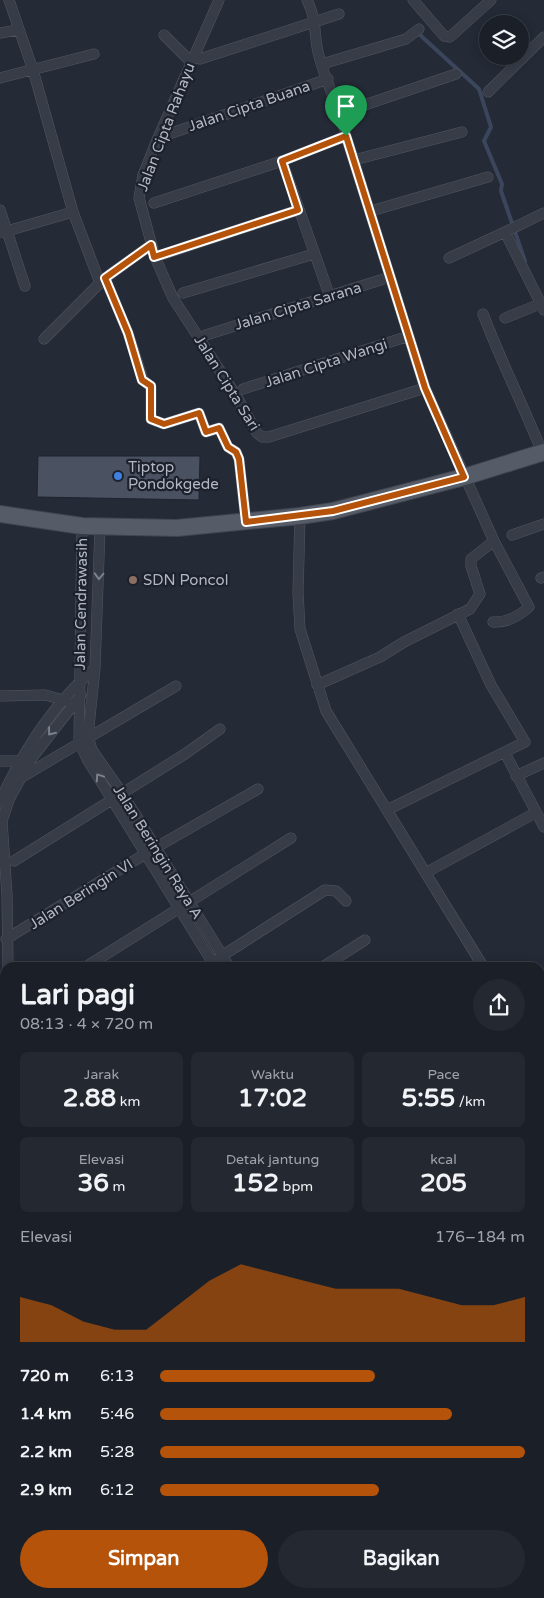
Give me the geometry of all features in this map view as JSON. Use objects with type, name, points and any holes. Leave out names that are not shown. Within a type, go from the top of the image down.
[{"type":"main road","points":[[0,514],[100,528],[177,528],[300,516],[333,511],[464,477],[543,452]]},
{"type":"street","points":[[9,0],[33,70],[73,212],[128,333],[142,380],[151,386],[151,419],[164,424],[199,413],[206,432],[219,428],[228,447],[236,452],[239,459],[246,522]]},
{"type":"street","name":"Jalan Cipta Rahayu","points":[[154,257],[140,209],[140,187],[219,0]]},
{"type":"street","points":[[307,0],[316,21],[319,56],[341,113],[346,136],[425,388],[494,541],[529,607],[517,616],[501,622],[493,622]]},
{"type":"street","points":[[413,0],[444,36],[450,37],[491,0]]},
{"type":"street","points":[[164,35],[195,60],[339,14]]},
{"type":"street","points":[[322,64],[406,39],[419,29]]},
{"type":"street","points":[[0,34],[18,30]]},
{"type":"street","points":[[488,92],[544,37]]},
{"type":"street","points":[[0,78],[94,54]]},
{"type":"street","points":[[341,113],[456,74]]},
{"type":"street","name":"Jalan Cipta Buana","points":[[169,134],[328,79]]},
{"type":"street","points":[[354,160],[462,132]]},
{"type":"street","points":[[154,203],[282,161],[346,136]]},
{"type":"street","points":[[282,161],[330,297]]},
{"type":"street","points":[[371,211],[488,177]]},
{"type":"street","points":[[0,210],[3,232],[25,286]]},
{"type":"street","points":[[154,257],[298,210]]},
{"type":"street","points":[[3,232],[73,212]]},
{"type":"street","points":[[449,258],[544,214]]},
{"type":"street","points":[[505,318],[542,307],[510,230]]},
{"type":"street","points":[[44,339],[103,281],[151,245]]},
{"type":"street","points":[[183,293],[314,254]]},
{"type":"street","name":"Jalan Cipta Sari","points":[[154,257],[173,298],[237,397],[257,432],[262,437],[269,437],[425,388]]},
{"type":"street","name":"Jalan Cipta Sarana","points":[[206,335],[390,277]]},
{"type":"street","points":[[483,314],[501,362],[515,386],[543,452]]},
{"type":"street","name":"Jalan Cipta Wangi","points":[[243,389],[409,336]]},
{"type":"street","points":[[300,516],[298,593],[300,629],[326,711],[386,810],[427,872],[480,962]]},
{"type":"street","points":[[512,535],[544,524]]},
{"type":"street","name":"Jalan Cendrawasih","points":[[82,526],[80,681],[73,703],[84,739]]},
{"type":"street","name":"Jalan Cendrawasih","points":[[84,739],[95,668],[100,528]]},
{"type":"street","points":[[317,685],[380,657],[404,642],[470,609],[480,594],[470,566],[471,559],[494,541]]},
{"type":"street","points":[[386,810],[506,753],[525,742],[491,685],[458,614]]},
{"type":"street","name":"Jalan Cendrawasih","points":[[73,703],[80,681],[95,668]]},
{"type":"street","name":"Jalan Cendrawasih","points":[[0,802],[23,763],[94,681]]},
{"type":"street","points":[[20,778],[176,686]]},
{"type":"street","points":[[0,696],[45,695],[73,703]]},
{"type":"street","points":[[14,861],[185,754],[220,729]]},
{"type":"street","points":[[84,739],[87,759],[117,795],[146,854],[185,905],[217,962],[325,890],[336,891],[346,901]]},
{"type":"street","points":[[506,753],[516,776],[544,827]]},
{"type":"street","points":[[0,761],[23,763]]},
{"type":"street","name":"Jalan Cendrawasih","points":[[8,962],[7,896],[1,821],[20,778],[23,763]]},
{"type":"street","points":[[516,776],[544,763]]},
{"type":"street","name":"Jalan Beringin VI","points":[[6,939],[155,848],[258,789]]},
{"type":"street","name":"Jalan Beringin Raya A","points":[[117,795],[155,848],[185,905]]},
{"type":"street","points":[[427,872],[535,813]]},
{"type":"street","points":[[94,962],[291,838]]},
{"type":"street","points":[[330,962],[364,940]]},
{"type":"street","points":[[0,1101],[0,1125]]},
{"type":"building","name":"Tiptop Pondokgede","points":[[38,456],[200,456],[199,500],[37,497]]},
{"type":"waterway","points":[[419,34],[479,89],[491,127],[484,141],[502,184],[501,191],[525,261]]},
{"type":"place","name":"Tiptop Pondokgede","points":[[118,476]]},
{"type":"place","name":"SDN Poncol","points":[[133,580]]},
{"type":"route","points":[[346,136],[425,388],[464,477],[333,511],[246,522],[239,459],[236,452],[228,447],[219,428],[206,432],[199,413],[190,414],[164,424],[151,419],[151,386],[142,380],[128,333],[105,278],[151,245],[154,257],[298,210],[282,161],[346,136]]}]
